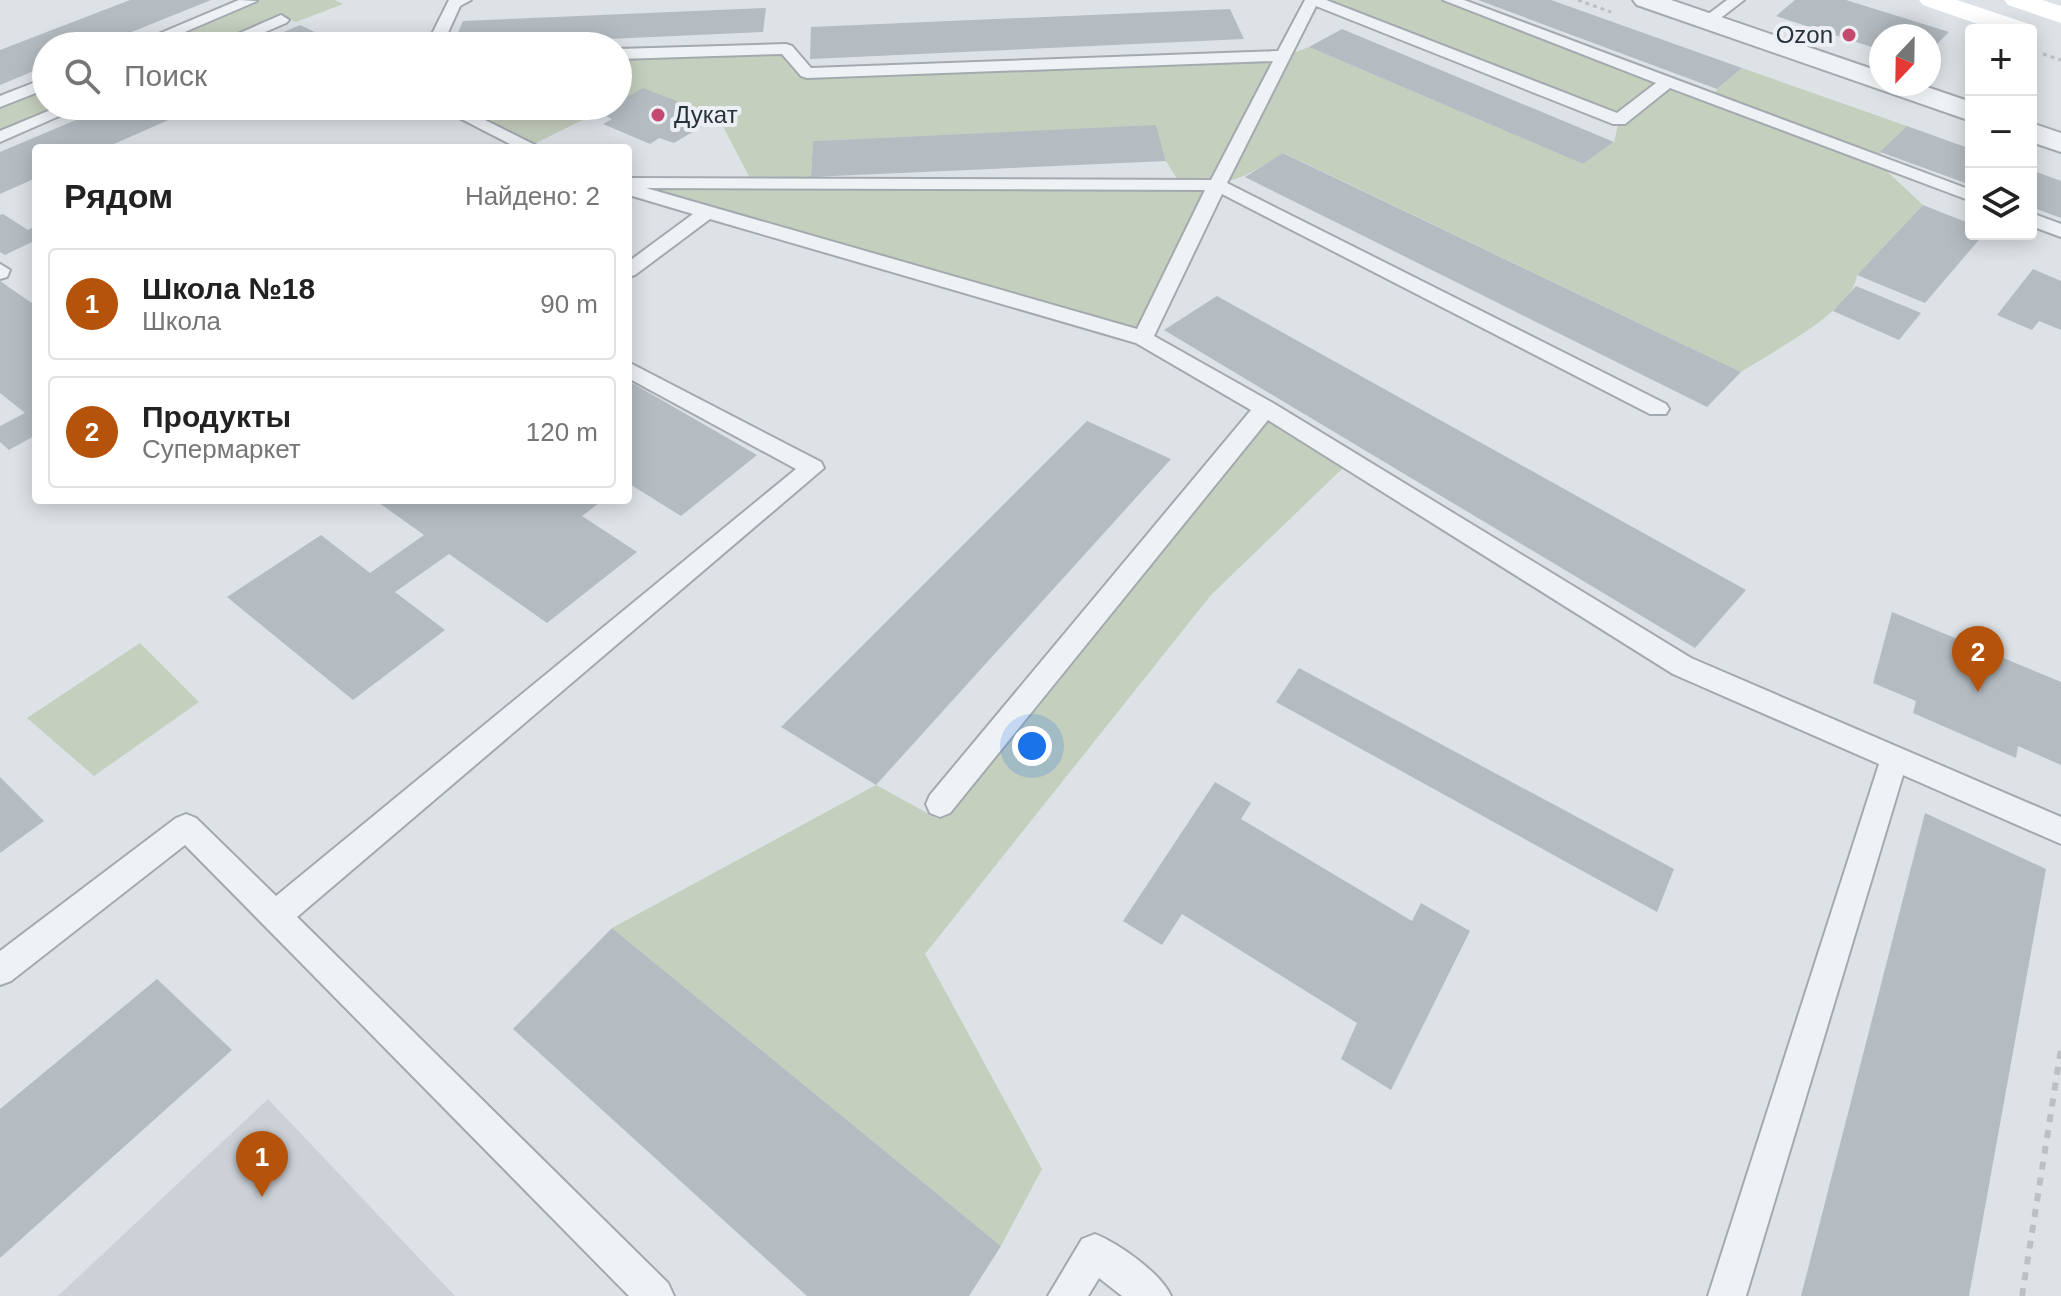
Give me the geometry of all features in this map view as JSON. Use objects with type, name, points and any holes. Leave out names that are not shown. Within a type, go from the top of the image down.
[{"type":"main road","points":[[1932,0],[2002,24]]},
{"type":"main road","points":[[2017,0],[2061,15]]},
{"type":"street","points":[[1646,0],[1869,77]]},
{"type":"street","points":[[1925,96],[1965,110]]},
{"type":"street","points":[[2037,134],[2061,143]]},
{"type":"lane","points":[[441,32],[454,3],[464,0]]},
{"type":"lane","points":[[1143,338],[1217,185],[1313,0],[1619,120],[1669,81]]},
{"type":"lane","points":[[1450,0],[1965,194]]},
{"type":"lane","points":[[1708,21],[1737,0]]},
{"type":"lane","points":[[173,32],[250,1]]},
{"type":"lane","points":[[252,32],[281,20]]},
{"type":"lane","points":[[632,54],[786,49],[807,73],[1284,56]]},
{"type":"lane","points":[[0,102],[32,89]]},
{"type":"lane","points":[[0,137],[41,120]]},
{"type":"lane","points":[[473,120],[524,144]]},
{"type":"lane","points":[[632,183],[1217,185],[1658,409]]},
{"type":"lane","points":[[632,190],[1143,338],[1265,408],[1682,666],[2061,831]]},
{"type":"lane","points":[[632,268],[707,212]]},
{"type":"lane","points":[[2037,221],[2061,231]]},
{"type":"lane","points":[[275,916],[402,807],[813,468],[632,371]]},
{"type":"lane","points":[[940,804],[1265,408]]},
{"type":"lane","points":[[1727,1296],[1895,757]]},
{"type":"lane","points":[[0,970],[186,827],[655,1296]]},
{"type":"lane","points":[[1067,1296],[1095,1252],[1152,1296]]},
{"type":"path","points":[[2022,1296],[2061,1049]]},
{"type":"shaded area","points":[[268,1099],[455,1296],[58,1296]]},
{"type":"green space","points":[[256,0],[335,0],[343,4],[296,22],[284,16],[246,32],[178,32]]},
{"type":"green space","points":[[1313,0],[1450,0],[1715,95],[1717,89],[1742,68],[1907,126],[1881,152],[1877,162],[1923,205],[1857,275],[1842,302],[1827,316],[1741,372],[1284,153],[1235,179],[1224,182],[1179,182],[1166,161],[1156,126],[813,141],[811,177],[750,178],[718,117],[632,104],[632,56],[782,51],[804,75],[1277,59],[1309,47],[1583,164],[1614,142],[1619,121]]},
{"type":"green space","points":[[32,91],[34,120],[0,134],[0,104]]},
{"type":"green space","points":[[483,120],[583,120],[534,144]]},
{"type":"green space","points":[[636,187],[1209,188],[1139,331]]},
{"type":"green space","points":[[1268,416],[1346,465],[1211,595],[925,954],[1042,1169],[1001,1246],[612,928],[876,785],[938,819]]},
{"type":"green space","points":[[140,643],[199,702],[94,776],[27,718]]},
{"type":"building","points":[[130,0],[211,0],[132,32],[47,32]]},
{"type":"building","points":[[1478,0],[1551,0],[1742,68],[1717,89]]},
{"type":"building","points":[[1795,0],[1846,0],[1923,24],[1869,24],[1869,46],[1776,16]]},
{"type":"building","points":[[766,8],[763,32],[632,38],[632,32],[458,32],[463,21]]},
{"type":"building","points":[[1230,9],[1244,39],[810,59],[811,27]]},
{"type":"building","points":[[300,25],[315,32],[284,32]]},
{"type":"building","points":[[1342,29],[1614,142],[1583,164],[1309,47]]},
{"type":"building","points":[[1941,30],[1949,32],[1941,40]]},
{"type":"building","points":[[32,38],[32,72],[0,85],[0,50]]},
{"type":"building","name":"Дукат","points":[[643,88],[718,117],[674,143],[659,138],[650,144],[603,124],[610,120],[632,120],[632,94]]},
{"type":"building","points":[[76,120],[168,120],[114,144],[32,144],[32,180],[0,194],[0,152]]},
{"type":"building","points":[[1156,125],[1166,161],[811,177],[813,141]]},
{"type":"building","points":[[1907,126],[1965,147],[1965,183],[1880,152]]},
{"type":"building","points":[[1283,153],[1741,372],[1707,407],[1245,177]]},
{"type":"building","points":[[2037,172],[2061,181],[2061,218],[2037,209]]},
{"type":"building","points":[[1923,205],[1965,222],[1965,240],[1979,240],[1925,303],[1857,275]]},
{"type":"building","points":[[0,215],[28,230],[32,228],[32,242],[5,255],[0,252]]},
{"type":"building","points":[[2033,269],[2061,281],[2061,330],[2039,321],[2032,330],[1997,315]]},
{"type":"building","points":[[0,281],[32,303],[32,437],[9,450],[0,442],[0,426],[25,413],[0,393]]},
{"type":"building","points":[[1856,286],[1921,313],[1899,340],[1833,311]]},
{"type":"building","points":[[1217,296],[1746,590],[1695,648],[1164,330]]},
{"type":"building","points":[[632,383],[757,455],[681,516],[632,485]]},
{"type":"building","points":[[1087,421],[1171,459],[876,785],[781,727]]},
{"type":"building","points":[[381,504],[598,504],[582,516],[637,552],[547,623],[449,554],[395,592],[445,630],[353,700],[227,597],[321,535],[370,573],[424,535]]},
{"type":"building","points":[[1892,612],[2061,682],[2061,765],[2018,746],[2016,758],[1913,713],[1916,701],[1873,683]]},
{"type":"building","points":[[1299,668],[1674,869],[1657,912],[1276,702]]},
{"type":"building","points":[[0,777],[44,821],[0,853]]},
{"type":"building","points":[[1215,782],[1251,803],[1241,819],[1412,921],[1421,903],[1470,931],[1391,1090],[1341,1059],[1357,1023],[1182,914],[1162,945],[1123,921]]},
{"type":"building","points":[[1925,813],[2046,869],[1969,1296],[1801,1296]]},
{"type":"building","points":[[612,928],[1001,1246],[969,1296],[807,1296],[513,1029]]},
{"type":"building","points":[[157,979],[232,1050],[0,1258],[0,1109]]},
{"type":"place","name":"Ozon","points":[[1849,35]]},
{"type":"place","name":"Дукат","points":[[658,115]]},
{"type":"place","name":"Продукты","points":[[1978,692]]},
{"type":"place","name":"Школа №18","points":[[262,1197]]}]
